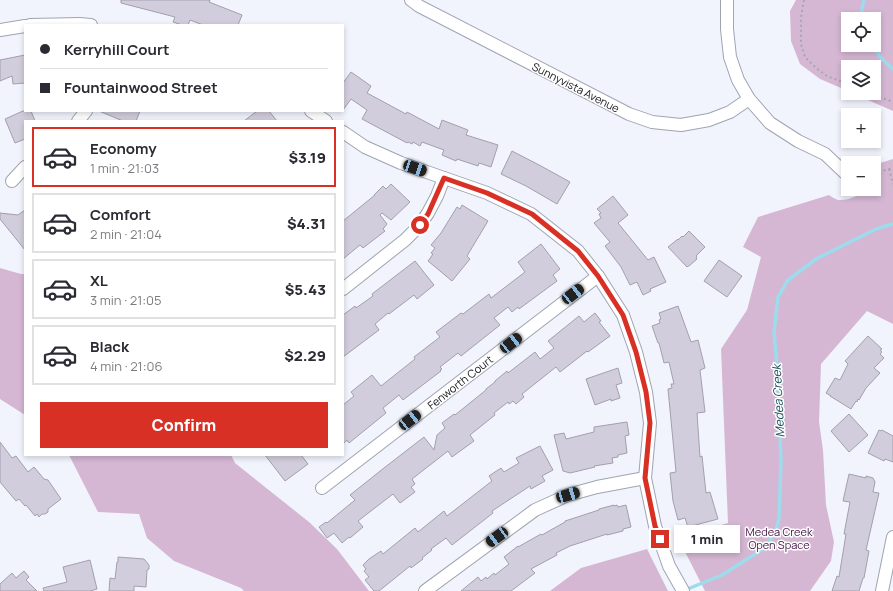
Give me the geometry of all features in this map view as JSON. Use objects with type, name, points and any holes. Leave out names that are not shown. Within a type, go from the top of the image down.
[{"type":"street","name":"Sunnyvista Avenue","points":[[411,0],[419,6],[629,114],[652,122],[681,125],[709,120],[730,112],[749,99]]},
{"type":"street","points":[[727,0],[726,29],[730,57],[738,80],[749,99],[770,123],[798,141],[825,154],[841,169]]},
{"type":"street","points":[[35,24],[79,24]]},
{"type":"street","points":[[0,30],[24,26]]},
{"type":"street","points":[[79,120],[85,112]]},
{"type":"street","points":[[311,115],[324,120]]},
{"type":"street","points":[[344,133],[365,147],[394,160],[487,193],[532,214],[578,251],[598,276],[623,315],[636,352],[646,392],[650,423],[645,478],[655,526],[670,566],[683,591]]},
{"type":"street","points":[[12,182],[24,168]]},
{"type":"street","points":[[344,288],[405,240],[420,225],[428,214],[444,178]]},
{"type":"street","name":"Fenworth Court","points":[[322,488],[598,276]]},
{"type":"street","points":[[425,591],[535,510],[568,495],[597,487],[645,478]]},
{"type":"street","points":[[882,591],[893,537]]},
{"type":"path","points":[[804,0],[801,17],[801,44],[805,57],[827,76],[841,81]]},
{"type":"path","points":[[881,97],[893,102]]},
{"type":"path","points":[[881,171],[893,168]]},
{"type":"path","points":[[889,169],[893,184]]},
{"type":"green space","points":[[796,0],[893,0],[893,111],[868,100],[881,100],[881,60],[841,60],[841,88],[820,79],[800,64],[791,41],[790,11]]},
{"type":"green space","name":"Medea Creek Open Space","points":[[893,159],[893,324],[867,311],[821,364],[819,422],[823,450],[826,505],[834,542],[831,561],[810,591],[705,591],[678,538],[728,523],[721,349],[747,310],[761,257],[743,247],[758,217],[829,195],[838,200],[846,200],[855,196],[881,196],[881,163]]},
{"type":"green space","points":[[0,268],[24,274],[24,414],[0,399]]},
{"type":"green space","points":[[70,456],[232,456],[235,463],[309,522],[337,549],[369,591],[244,591],[241,588],[174,561],[147,538],[139,514],[98,512]]},
{"type":"green space","points":[[647,549],[668,591],[550,591],[581,568]]},
{"type":"building","points":[[121,0],[210,0],[209,2],[242,15],[238,24],[200,24],[190,20],[188,24],[179,24],[173,22],[175,17],[121,3]]},
{"type":"building","points":[[24,55],[24,83],[13,84],[12,76],[0,81],[0,60]]},
{"type":"building","points":[[351,72],[371,86],[367,93],[406,114],[407,112],[439,129],[442,120],[468,130],[466,135],[498,145],[491,167],[479,163],[478,166],[457,159],[456,161],[442,155],[444,150],[422,142],[420,146],[413,142],[412,144],[407,143],[362,119],[367,110],[351,99],[344,109],[344,82]]},
{"type":"building","points":[[24,111],[31,112],[35,120],[24,120],[24,139],[15,143],[5,119]]},
{"type":"building","points":[[101,112],[140,112],[136,120],[121,120]]},
{"type":"building","points":[[256,112],[270,112],[276,120],[245,120]]},
{"type":"building","points":[[512,151],[570,182],[557,204],[526,186],[501,174]]},
{"type":"building","points":[[391,184],[410,202],[391,220],[382,213],[380,215],[387,224],[383,229],[385,231],[363,248],[360,245],[344,258],[344,220],[375,195],[383,186],[386,189]]},
{"type":"building","points":[[613,196],[628,215],[618,223],[648,260],[654,257],[666,282],[650,289],[651,291],[643,295],[637,282],[630,285],[621,267],[605,246],[610,242],[594,223],[601,218],[599,214],[601,213],[597,209]]},
{"type":"building","points":[[462,205],[488,221],[467,256],[470,259],[452,281],[428,261],[435,248],[431,245],[441,233],[457,207],[460,209]]},
{"type":"building","points":[[24,211],[24,249],[0,219],[0,213],[18,215]]},
{"type":"building","points":[[689,231],[705,247],[696,256],[697,259],[687,267],[668,247]]},
{"type":"building","points":[[541,244],[560,269],[553,275],[557,281],[519,309],[518,307],[512,312],[508,307],[494,318],[500,325],[461,356],[458,353],[440,367],[442,369],[440,370],[441,371],[403,400],[399,395],[383,408],[386,413],[349,443],[347,440],[344,443],[344,404],[354,396],[351,392],[372,375],[381,386],[415,359],[414,357],[440,337],[436,332],[489,294],[491,298],[525,272],[518,262]]},
{"type":"building","points":[[719,260],[742,276],[727,297],[704,281]]},
{"type":"building","points":[[415,261],[434,285],[417,299],[414,295],[389,314],[388,313],[375,324],[379,330],[344,356],[344,314],[373,296],[372,294]]},
{"type":"building","points":[[678,306],[691,342],[698,340],[705,368],[700,370],[705,412],[697,413],[700,457],[702,456],[706,493],[710,492],[718,519],[688,527],[685,518],[678,520],[673,501],[670,473],[676,472],[668,389],[672,388],[671,384],[674,384],[669,362],[664,363],[659,343],[652,326],[660,323],[659,320],[661,319],[659,313]]},
{"type":"building","points":[[595,313],[601,321],[599,322],[610,336],[588,352],[587,351],[560,372],[556,367],[522,394],[524,397],[516,404],[513,401],[509,404],[508,402],[494,413],[495,415],[470,435],[474,441],[452,457],[448,451],[412,479],[415,484],[411,487],[415,492],[400,503],[393,494],[358,521],[363,527],[350,538],[349,537],[342,543],[334,533],[327,538],[319,527],[326,522],[327,523],[355,500],[350,495],[424,437],[434,450],[437,435],[445,428],[442,423],[454,414],[455,415],[507,371],[508,373],[535,352],[540,359],[554,348],[548,341],[579,316],[584,322]]},
{"type":"building","points":[[868,336],[882,349],[880,350],[882,352],[880,354],[884,358],[874,368],[880,373],[866,388],[859,400],[858,399],[857,402],[856,401],[851,409],[826,393],[835,378],[840,380],[848,364],[845,361]]},
{"type":"building","points":[[618,368],[622,383],[616,385],[620,398],[611,401],[611,399],[595,405],[586,379]]},
{"type":"building","points":[[849,414],[868,435],[849,452],[831,431]]},
{"type":"building","points":[[627,422],[629,435],[625,436],[627,453],[612,458],[613,463],[594,466],[595,467],[570,473],[563,471],[554,435],[564,433],[566,439],[594,432],[594,427]]},
{"type":"building","points":[[879,430],[893,436],[893,462],[885,459],[884,461],[868,453]]},
{"type":"building","points":[[0,442],[12,458],[16,456],[28,472],[34,467],[44,479],[48,480],[61,499],[48,509],[48,512],[45,514],[42,514],[39,517],[37,514],[35,516],[19,499],[16,501],[0,482]]},
{"type":"building","points":[[540,446],[553,470],[542,476],[545,481],[531,489],[530,486],[492,511],[493,513],[452,545],[446,538],[431,549],[432,550],[422,558],[423,559],[411,568],[410,566],[379,591],[374,591],[365,580],[369,577],[364,571],[366,569],[363,565],[369,559],[381,551],[383,554],[415,528],[418,532],[444,511],[447,516],[492,481],[489,476],[501,468],[504,472],[519,463],[516,458]]},
{"type":"building","points":[[266,456],[302,456],[308,464],[285,481]]},
{"type":"building","points":[[849,474],[873,478],[875,482],[873,492],[879,493],[866,550],[869,551],[864,578],[859,591],[832,591],[837,576],[839,577],[846,534],[844,534],[850,502],[843,501]]},
{"type":"building","points":[[617,505],[618,507],[626,505],[631,527],[623,529],[623,531],[607,534],[570,546],[556,553],[557,555],[531,569],[535,573],[511,591],[461,591],[478,577],[481,581],[486,577],[487,579],[494,573],[495,575],[509,564],[504,557],[518,546],[541,534],[542,535],[565,521]]},
{"type":"building","points":[[118,557],[144,559],[149,565],[149,569],[147,570],[146,587],[134,586],[134,591],[109,591],[110,578],[115,579]]},
{"type":"building","points":[[90,560],[97,589],[90,591],[44,591],[43,588],[67,582],[63,567]]},
{"type":"building","points":[[24,571],[29,577],[26,580],[37,591],[0,591],[0,584],[12,573],[16,578]]},
{"type":"waterway","name":"Medea Creek","points":[[862,12],[864,0]]},
{"type":"waterway","name":"Medea Creek","points":[[877,52],[893,69]]},
{"type":"waterway","name":"Medea Creek","points":[[685,590],[722,575],[763,549],[775,534],[779,519],[781,461],[778,376],[774,332],[778,297],[788,280],[816,259],[876,229],[893,224]]},
{"type":"route","points":[[420,225],[428,214],[444,178],[487,193],[532,214],[578,251],[598,276],[623,315],[636,352],[646,392],[650,423],[645,478],[655,526],[660,539]]}]
